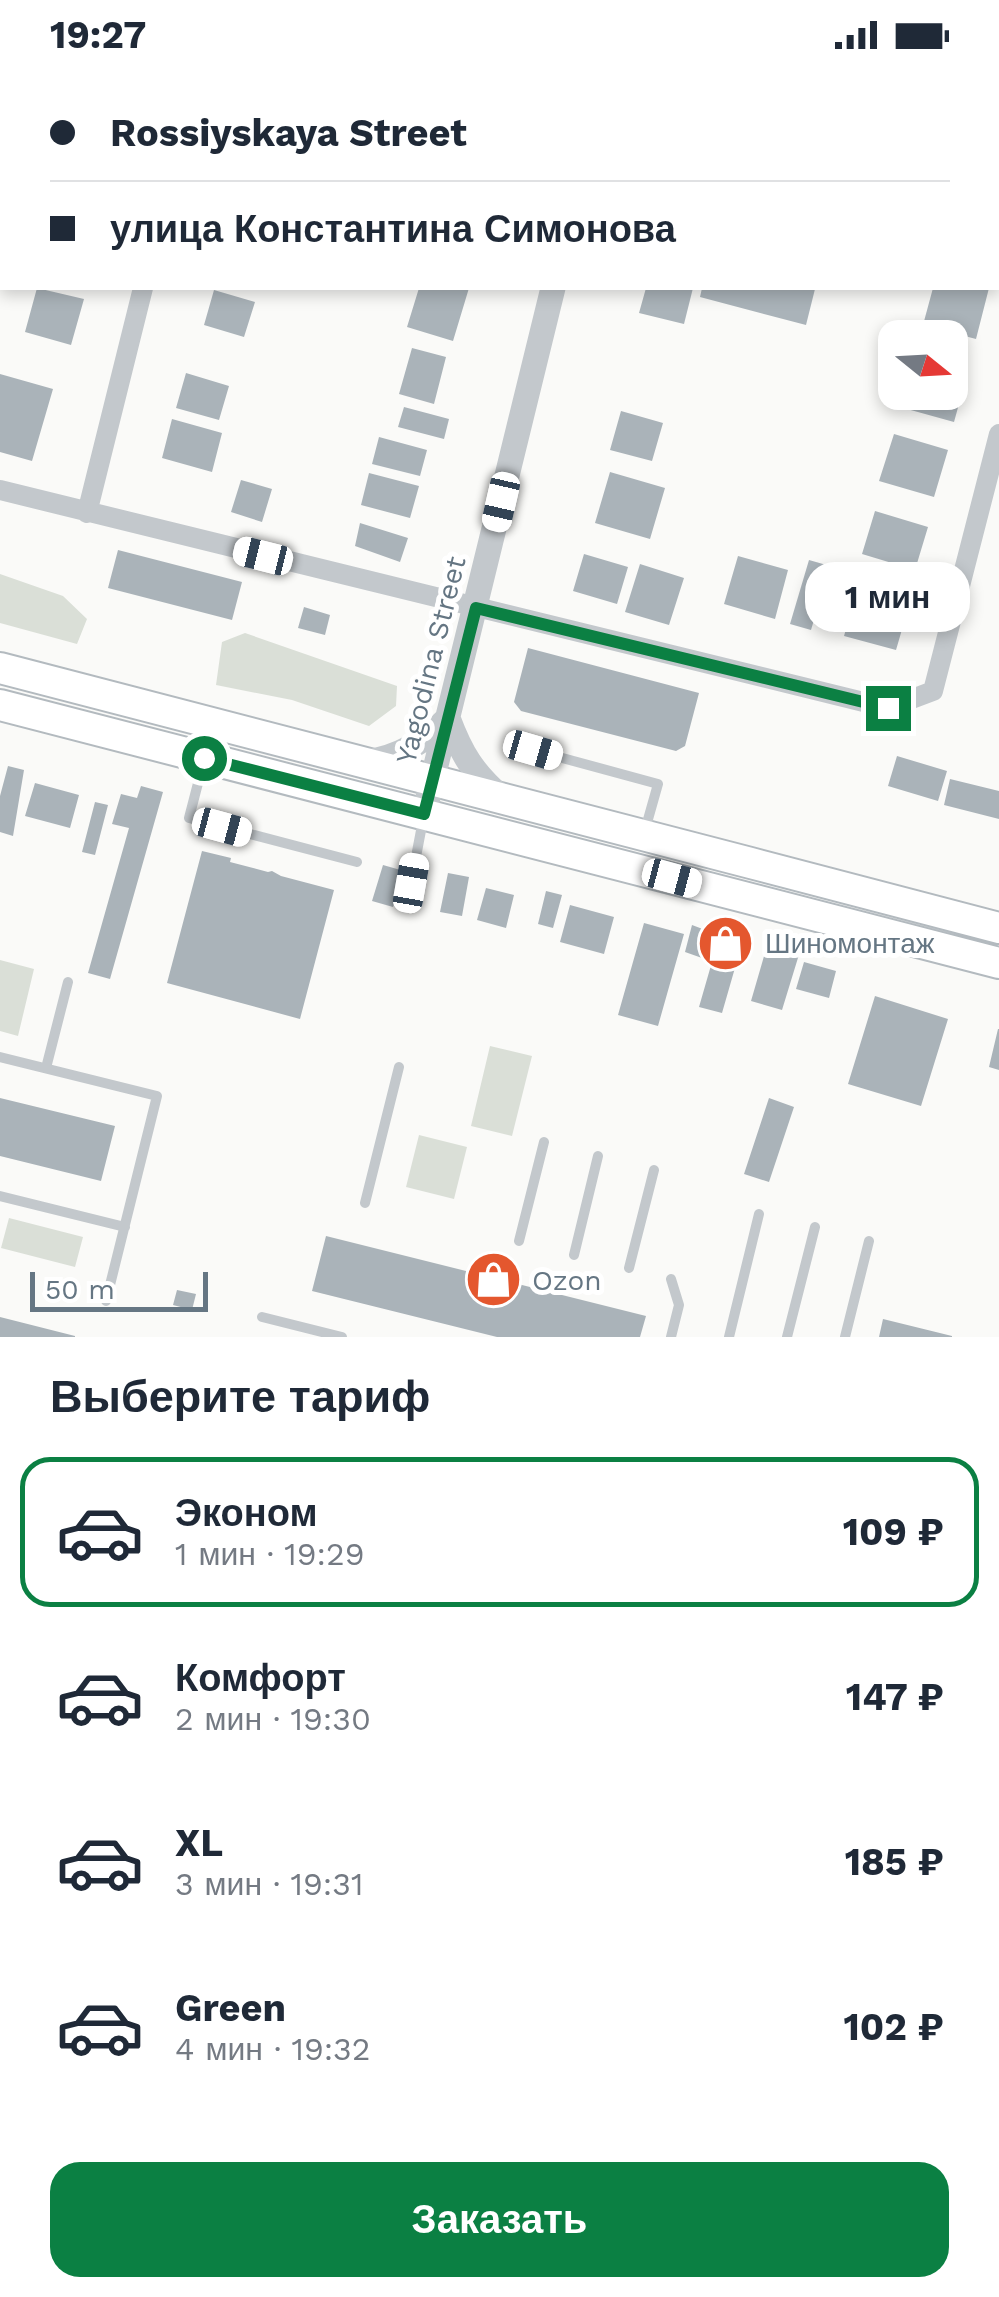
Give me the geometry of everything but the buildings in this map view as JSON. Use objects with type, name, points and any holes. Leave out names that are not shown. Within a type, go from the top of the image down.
[{"type":"main road","points":[[0,668],[999,928]]},
{"type":"main road","points":[[0,705],[999,963]]},
{"type":"street","points":[[86,513],[142,290]]},
{"type":"street","name":"Yagodina Street","points":[[424,814],[553,290]]},
{"type":"street","points":[[0,490],[888,708],[932,692],[999,434]]},
{"type":"street","points":[[366,762],[406,750],[431,735],[448,718],[469,765],[501,798]]},
{"type":"lane","points":[[533,750],[658,784],[643,836]]},
{"type":"lane","points":[[204,758],[189,818],[356,862]]},
{"type":"lane","points":[[411,883],[424,814]]},
{"type":"lane","points":[[46,1068],[68,982]]},
{"type":"lane","points":[[0,1057],[157,1096],[106,1301]]},
{"type":"lane","points":[[365,1203],[399,1067]]},
{"type":"lane","points":[[519,1241],[544,1142]]},
{"type":"lane","points":[[574,1255],[598,1156]]},
{"type":"lane","points":[[629,1268],[654,1170]]},
{"type":"lane","points":[[0,1196],[125,1227]]},
{"type":"lane","points":[[729,1337],[760,1214]]},
{"type":"lane","points":[[788,1337],[814,1228]]},
{"type":"lane","points":[[846,1337],[869,1241]]},
{"type":"lane","points":[[671,1337],[679,1305],[672,1279]]},
{"type":"lane","points":[[262,1317],[342,1337]]},
{"type":"shaded area","points":[[0,574],[63,596],[87,619],[77,644],[0,623]]},
{"type":"shaded area","points":[[245,633],[397,686],[396,706],[369,726],[292,700],[216,685],[222,642]]},
{"type":"shaded area","points":[[0,960],[34,969],[18,1036],[0,1031]]},
{"type":"shaded area","points":[[490,1046],[532,1056],[512,1136],[471,1126]]},
{"type":"shaded area","points":[[419,1135],[467,1147],[454,1199],[406,1187]]},
{"type":"shaded area","points":[[9,1218],[83,1237],[75,1267],[1,1248]]},
{"type":"place","name":"Шиномонтаж","points":[[726,943]]},
{"type":"place","name":"Ozon","points":[[493,1280]]},
{"type":"route","points":[[204,758],[424,814],[476,608],[888,708]]}]
